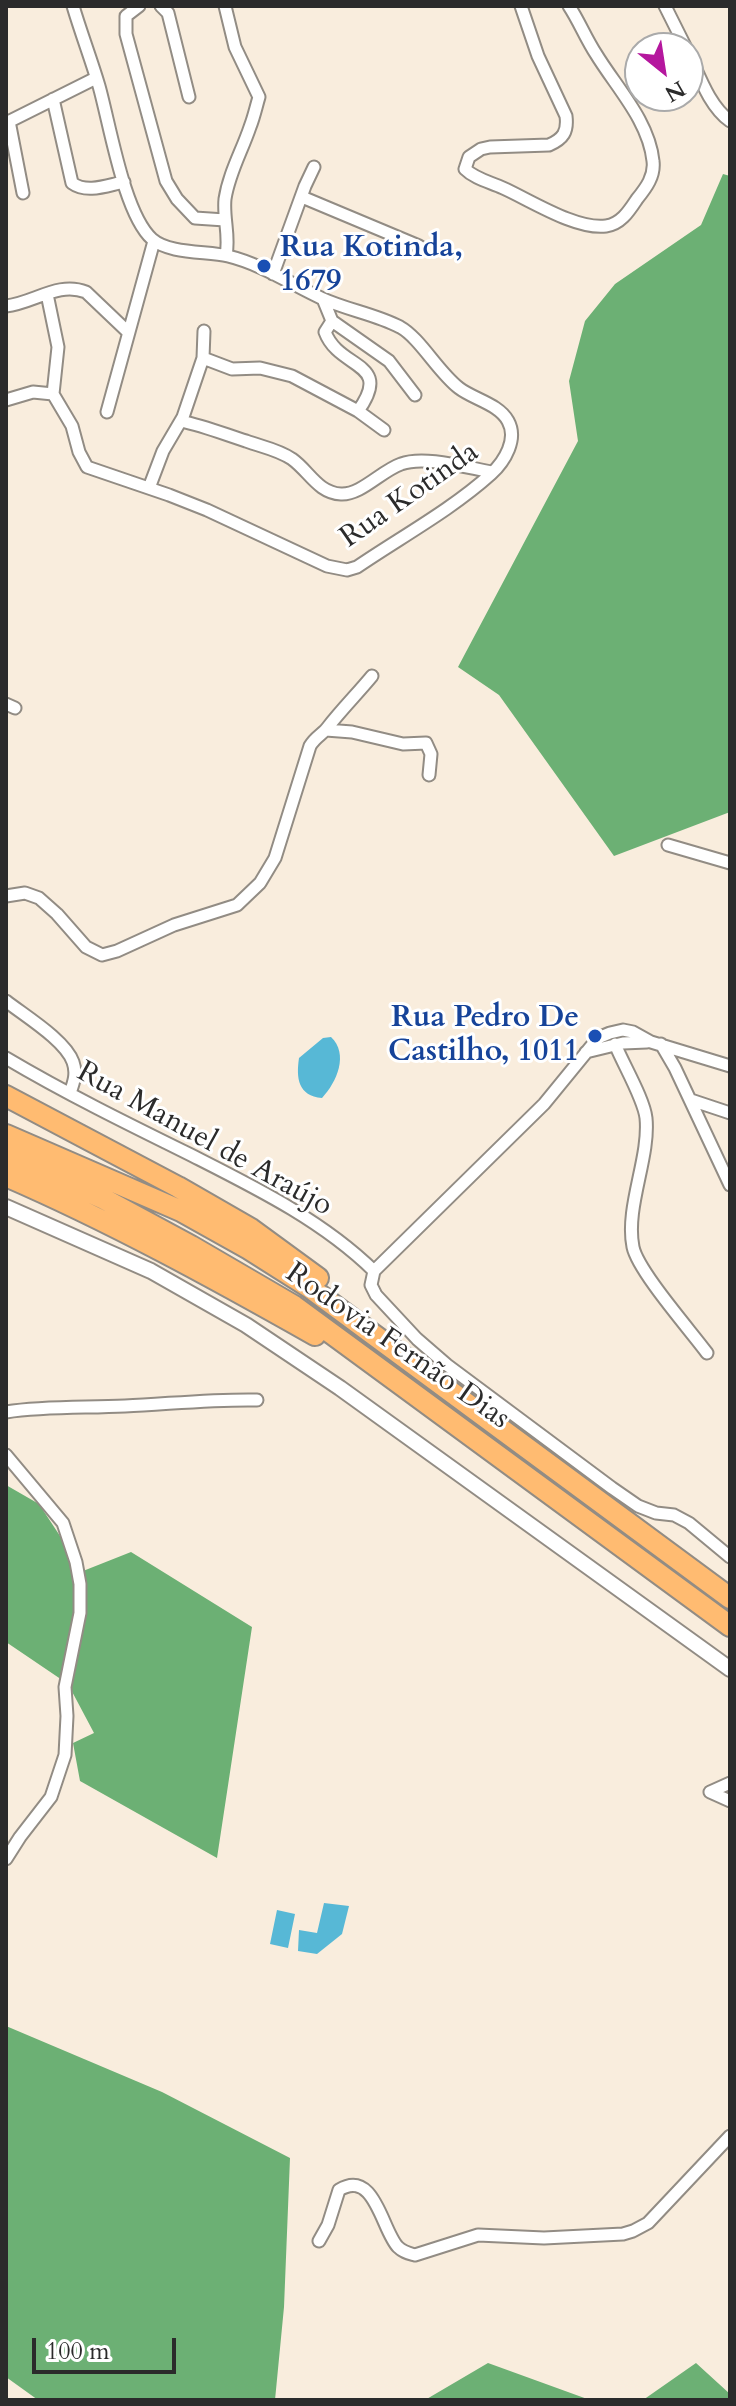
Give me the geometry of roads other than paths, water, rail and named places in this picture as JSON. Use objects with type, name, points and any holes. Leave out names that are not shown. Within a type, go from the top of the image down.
[{"type":"highway","points":[[6,1096],[251,1229],[436,1366],[500,1428]]},
{"type":"highway","name":"Rodovia Fernão Dias","points":[[6,1135],[181,1211],[309,1287],[730,1598]]},
{"type":"highway","name":"Rodovia Fernão Dias","points":[[6,1155],[104,1199],[294,1306],[730,1626]]},
{"type":"highway","points":[[6,1176],[60,1199],[186,1264],[396,1381]]},
{"type":"highway","points":[[230,1238],[322,1281]]},
{"type":"street","points":[[73,6],[124,182],[140,225],[154,241],[107,412]]},
{"type":"street","points":[[139,6],[126,16],[126,34],[166,181],[177,199],[195,218],[202,221],[225,220]]},
{"type":"street","points":[[161,6],[168,13],[189,97]]},
{"type":"street","points":[[225,6],[235,47],[259,97],[225,201],[226,255]]},
{"type":"street","points":[[521,6],[538,56],[566,116],[565,135],[549,145],[481,149],[469,157],[465,169],[546,210],[590,225],[603,226],[624,218],[653,175],[654,164],[651,146],[636,114],[593,50],[569,6]]},
{"type":"street","points":[[665,6],[678,32]]},
{"type":"street","points":[[23,193],[8,122],[96,78]]},
{"type":"street","points":[[704,85],[713,103],[730,121]]},
{"type":"street","points":[[53,99],[72,183],[78,187],[93,188],[124,182]]},
{"type":"street","points":[[273,274],[314,167]]},
{"type":"street","points":[[302,197],[419,246]]},
{"type":"street","name":"Rua Kotinda","points":[[53,394],[72,426],[87,467],[244,526],[316,562],[347,570],[357,567],[449,506],[492,472],[506,453],[512,439],[511,426],[505,415],[468,395],[446,378],[406,331],[366,312],[323,299],[226,255],[197,253],[154,241]]},
{"type":"street","points":[[6,306],[23,304],[62,288],[72,288],[86,292],[128,332]]},
{"type":"street","points":[[6,400],[33,392],[53,394],[58,347],[47,294]]},
{"type":"street","points":[[323,299],[332,321],[389,361],[415,395]]},
{"type":"street","points":[[332,321],[325,332],[331,344],[368,374],[372,383],[367,399],[358,411]]},
{"type":"street","points":[[149,488],[163,451],[181,421],[194,390],[203,358],[204,331]]},
{"type":"street","points":[[203,358],[232,369],[260,368],[292,376],[358,411],[384,430]]},
{"type":"street","points":[[181,421],[275,450],[299,465],[327,491],[339,494],[358,491],[384,472],[413,460],[492,472]]},
{"type":"street","points":[[6,896],[25,893],[39,898],[86,947],[102,955],[174,925],[237,905],[260,883],[275,858],[315,737],[326,730],[372,676]]},
{"type":"street","points":[[326,730],[352,732],[403,744],[426,743],[431,754],[429,775]]},
{"type":"street","points":[[668,845],[730,863]]},
{"type":"street","points":[[6,1001],[62,1045],[72,1061],[75,1078],[70,1093]]},
{"type":"street","points":[[730,1066],[656,1043],[633,1032],[623,1030],[598,1038],[535,1113],[374,1271],[371,1285],[376,1295],[417,1339],[447,1365],[638,1506],[656,1513],[674,1515],[689,1523],[730,1557]]},
{"type":"street","points":[[586,1052],[615,1044],[656,1043]]},
{"type":"street","points":[[656,1043],[691,1100],[730,1185]]},
{"type":"street","points":[[615,1044],[646,1115],[632,1230],[633,1248],[642,1267],[707,1353]]},
{"type":"street","name":"Rua Manuel de Araújo","points":[[6,1058],[243,1181],[352,1250],[374,1271]]},
{"type":"street","points":[[691,1100],[730,1113]]},
{"type":"street","points":[[6,1207],[151,1271],[246,1325],[340,1388],[730,1669]]},
{"type":"street","points":[[6,1412],[56,1407],[257,1400]]},
{"type":"street","points":[[6,1455],[63,1523],[80,1584],[77,1633],[69,1657],[65,1687],[65,1755],[51,1797],[6,1859]]},
{"type":"street","points":[[730,1783],[710,1792],[730,1801]]},
{"type":"street","points":[[319,2241],[328,2225],[339,2190],[354,2185],[370,2196],[396,2245],[404,2252],[415,2255],[478,2235],[544,2238],[623,2234],[648,2223],[730,2136]]},
{"type":"water","points":[[331,1037],[339,1051],[339,1068],[322,1098],[314,1097],[300,1085],[299,1058],[323,1038]]},
{"type":"water","points":[[324,1903],[349,1906],[342,1934],[317,1954],[298,1951],[299,1930],[317,1933]]},
{"type":"water","points":[[277,1910],[295,1914],[288,1948],[270,1944]]},
{"type":"place","name":"Rua Kotinda, 1679","points":[[264,266]]},
{"type":"place","name":"Rua Pedro De Castilho, 1011","points":[[595,1036]]}]
